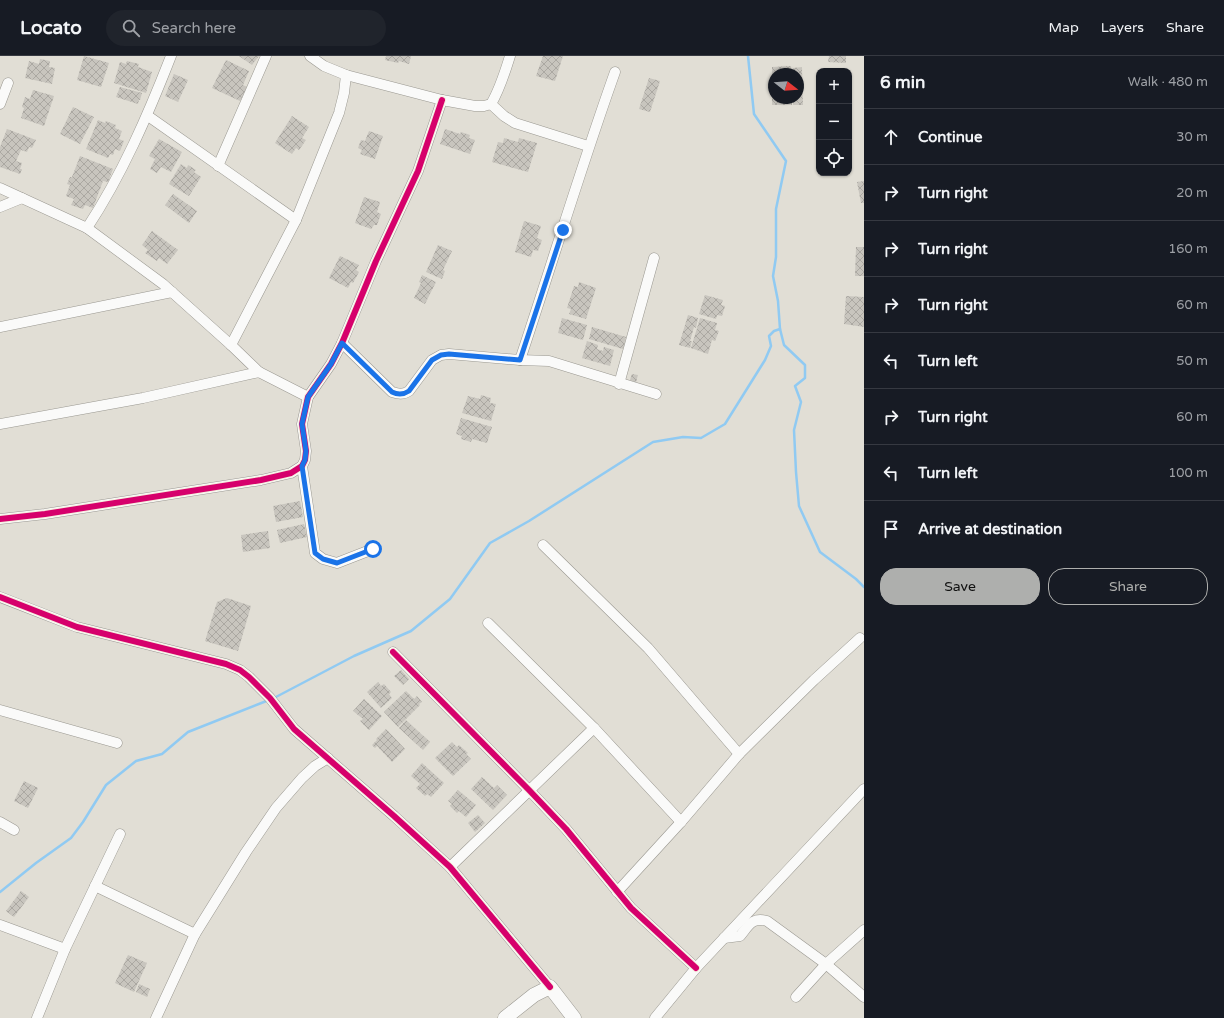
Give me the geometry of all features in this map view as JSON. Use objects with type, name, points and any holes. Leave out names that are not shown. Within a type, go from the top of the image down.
[{"type":"street","points":[[87,228],[103,204],[148,116],[171,56]]},
{"type":"street","points":[[218,166],[266,56]]},
{"type":"street","points":[[310,56],[325,61],[346,75],[442,100],[475,106],[491,104],[499,88],[510,56]]},
{"type":"street","points":[[520,360],[563,230],[588,146],[615,72]]},
{"type":"street","points":[[231,345],[296,220],[339,113],[344,93],[346,75]]},
{"type":"street","points":[[0,104],[8,83]]},
{"type":"street","points":[[0,520],[261,480],[291,473],[302,466],[305,460],[306,451],[302,424],[308,397],[331,364],[342,343],[376,261],[418,171],[442,100]]},
{"type":"street","points":[[491,104],[504,116],[515,123],[588,146]]},
{"type":"street","points":[[148,116],[296,220]]},
{"type":"street","points":[[0,188],[87,228],[172,292],[259,372],[308,397]]},
{"type":"street","points":[[0,207],[22,198]]},
{"type":"street","points":[[619,384],[654,258]]},
{"type":"street","points":[[0,327],[172,292]]},
{"type":"street","points":[[342,343],[392,392],[397,394],[403,394],[409,391],[432,360],[441,355],[449,354],[549,361],[619,384],[656,394]]},
{"type":"street","points":[[0,424],[142,398],[259,372]]},
{"type":"street","points":[[302,466],[315,553],[323,559],[337,563],[373,549]]},
{"type":"street","points":[[543,545],[648,648],[739,754]]},
{"type":"street","points":[[0,597],[77,627],[226,664],[240,670],[272,700],[294,729],[450,867],[574,1018]]},
{"type":"street","points":[[488,623],[594,728],[681,822]]},
{"type":"street","points":[[617,892],[681,822],[739,754],[814,680],[860,638]]},
{"type":"street","points":[[393,652],[530,790],[566,829],[631,908],[696,968]]},
{"type":"street","points":[[0,710],[117,743]]},
{"type":"street","points":[[450,867],[594,728]]},
{"type":"street","points":[[156,1018],[195,934],[246,852],[276,808],[302,778],[315,766],[328,758]]},
{"type":"street","points":[[655,1018],[696,968],[864,789]]},
{"type":"street","points":[[0,822],[14,830]]},
{"type":"street","points":[[37,1018],[65,949],[120,834]]},
{"type":"street","points":[[95,886],[195,934]]},
{"type":"street","points":[[724,938],[740,936],[749,924],[755,920],[761,919],[767,921],[826,964],[864,997]]},
{"type":"street","points":[[0,925],[65,949]]},
{"type":"street","points":[[796,997],[826,964],[864,930]]},
{"type":"street","points":[[505,1018],[534,995],[550,987]]},
{"type":"building","points":[[84,56],[109,63],[101,87],[77,80]]},
{"type":"building","points":[[239,56],[259,56],[252,65]]},
{"type":"building","points":[[386,56],[411,56],[409,64],[399,61],[398,63],[385,60]]},
{"type":"building","points":[[543,56],[563,56],[555,81],[536,76]]},
{"type":"building","points":[[829,56],[846,56],[846,63],[828,62]]},
{"type":"building","points":[[40,59],[50,61],[49,67],[55,68],[52,84],[25,78],[29,61],[39,64]]},
{"type":"building","points":[[226,60],[249,71],[243,85],[247,87],[240,101],[212,88]]},
{"type":"building","points":[[127,61],[139,64],[138,67],[152,72],[146,93],[114,83],[120,62],[126,64]]},
{"type":"building","points":[[791,66],[791,68],[772,68]]},
{"type":"building","points":[[174,74],[188,80],[178,102],[165,96]]},
{"type":"building","points":[[649,78],[660,81],[650,112],[639,109]]},
{"type":"building","points":[[120,87],[142,93],[138,104],[116,97]]},
{"type":"building","points":[[33,90],[54,96],[44,126],[21,118],[25,97],[30,99]]},
{"type":"building","points":[[772,104],[792,104],[792,105]]},
{"type":"building","points":[[73,107],[94,117],[80,144],[60,134]]},
{"type":"building","points":[[292,116],[309,127],[302,138],[306,140],[299,150],[296,148],[292,154],[275,143]]},
{"type":"building","points":[[98,120],[116,125],[115,128],[122,131],[119,139],[124,141],[120,151],[115,149],[113,155],[110,154],[108,158],[86,149]]},
{"type":"building","points":[[7,129],[36,140],[32,148],[29,147],[27,152],[21,150],[16,161],[22,163],[20,174],[0,167],[0,147]]},
{"type":"building","points":[[445,129],[460,134],[461,132],[470,135],[469,138],[475,140],[470,154],[440,144]]},
{"type":"building","points":[[369,131],[383,136],[375,159],[360,154],[362,150],[358,148],[361,140],[365,141]]},
{"type":"building","points":[[504,138],[518,142],[519,138],[537,143],[528,172],[492,162],[498,142],[503,143]]},
{"type":"building","points":[[159,139],[182,152],[171,172],[161,167],[157,173],[150,169],[155,159],[149,156]]},
{"type":"building","points":[[80,156],[113,169],[108,182],[103,181],[93,208],[85,205],[83,209],[71,205],[74,199],[66,196],[70,185],[67,184],[70,177],[72,177]]},
{"type":"building","points":[[181,164],[187,168],[188,165],[196,170],[194,172],[201,177],[189,196],[169,184]]},
{"type":"building","points":[[864,181],[864,203],[861,203],[857,182]]},
{"type":"building","points":[[173,194],[197,211],[189,223],[165,205]]},
{"type":"building","points":[[364,197],[380,202],[377,212],[381,214],[377,225],[374,225],[371,229],[355,223]]},
{"type":"building","points":[[524,221],[541,226],[537,238],[542,240],[538,251],[533,250],[531,257],[515,252]]},
{"type":"building","points":[[152,231],[178,250],[167,264],[159,258],[157,261],[145,253],[148,250],[142,245]]},
{"type":"building","points":[[438,245],[452,251],[443,270],[445,271],[442,279],[426,272]]},
{"type":"building","points":[[856,247],[864,247],[864,276],[855,276]]},
{"type":"building","points":[[340,256],[359,265],[356,270],[359,272],[353,283],[351,282],[348,288],[329,278]]},
{"type":"building","points":[[422,275],[436,282],[425,304],[414,298],[421,283],[419,282]]},
{"type":"building","points":[[579,282],[596,288],[586,319],[569,314],[571,309],[567,308],[574,286],[578,287]]},
{"type":"building","points":[[705,295],[723,300],[721,305],[725,306],[722,316],[717,315],[716,319],[699,314]]},
{"type":"building","points":[[846,296],[864,297],[864,327],[844,324]]},
{"type":"building","points":[[688,315],[698,318],[696,328],[694,327],[690,341],[692,341],[690,348],[679,345]]},
{"type":"building","points":[[562,318],[587,325],[583,340],[558,333]]},
{"type":"building","points":[[700,318],[717,323],[715,330],[719,331],[715,341],[712,340],[708,354],[691,348]]},
{"type":"building","points":[[592,327],[626,337],[623,349],[589,339]]},
{"type":"building","points":[[587,341],[598,345],[597,349],[603,351],[604,347],[614,350],[610,366],[582,358]]},
{"type":"building","points":[[632,374],[638,375],[636,382],[630,380]]},
{"type":"building","points":[[481,395],[491,398],[490,403],[496,404],[491,421],[462,413],[468,396],[480,399]]},
{"type":"building","points":[[461,418],[492,427],[487,443],[472,439],[471,442],[461,439],[462,436],[456,434]]},
{"type":"building","points":[[300,501],[303,517],[276,522],[273,506]]},
{"type":"building","points":[[304,524],[307,537],[280,543],[277,530]]},
{"type":"building","points":[[268,531],[270,548],[243,552],[241,535]]},
{"type":"building","points":[[227,598],[251,606],[238,651],[205,641],[217,602]]},
{"type":"building","points":[[401,670],[409,679],[403,685],[394,676]]},
{"type":"building","points":[[378,682],[381,686],[384,684],[391,692],[389,694],[392,698],[381,708],[367,692]]},
{"type":"building","points":[[406,691],[414,699],[417,696],[422,702],[398,727],[384,712]]},
{"type":"building","points":[[364,699],[382,716],[369,730],[360,721],[363,719],[353,711]]},
{"type":"building","points":[[406,720],[430,742],[423,750],[399,728]]},
{"type":"building","points":[[386,729],[405,749],[392,762],[377,746],[375,748],[372,745]]},
{"type":"building","points":[[452,742],[457,747],[459,745],[468,753],[466,754],[471,759],[453,776],[435,758]]},
{"type":"building","points":[[422,763],[444,783],[431,797],[427,794],[425,796],[416,788],[420,784],[411,776]]},
{"type":"building","points":[[482,777],[494,788],[497,785],[507,795],[493,810],[471,789]]},
{"type":"building","points":[[24,781],[38,788],[28,808],[14,801]]},
{"type":"building","points":[[458,790],[476,805],[466,817],[459,811],[457,813],[450,806],[452,804],[448,801]]},
{"type":"building","points":[[478,815],[485,823],[475,832],[468,823]]},
{"type":"building","points":[[21,891],[29,897],[14,917],[6,911]]},
{"type":"building","points":[[128,955],[147,963],[134,992],[115,983]]},
{"type":"building","points":[[139,984],[150,989],[147,997],[136,992]]},
{"type":"waterway","points":[[748,56],[754,114],[786,161],[776,209],[776,257],[773,276],[778,301],[780,329],[784,345],[805,365],[805,378],[795,386],[801,402],[794,430],[799,506],[820,552],[856,579],[864,587]]},
{"type":"waterway","points":[[274,698],[354,656],[411,631],[450,599],[490,543],[529,521],[653,442],[683,437],[701,438],[725,424],[765,360],[771,346],[769,336],[774,331],[780,329]]},
{"type":"waterway","points":[[0,892],[36,863],[71,838],[106,785],[136,761],[162,754],[188,732],[269,700]]},
{"type":"cycle path","points":[[0,519],[45,514],[261,480],[291,473],[302,466],[305,460],[306,451],[302,424],[308,397],[331,364],[342,343],[376,261],[418,171],[442,100]]},
{"type":"cycle path","points":[[0,597],[77,627],[226,664],[240,670],[270,698],[294,729],[450,867],[550,987]]},
{"type":"cycle path","points":[[393,652],[566,829],[631,908],[696,968]]},
{"type":"route","points":[[373,549],[337,563],[323,559],[315,553],[302,466],[305,460],[306,451],[302,424],[308,397],[331,364],[342,343],[392,392],[397,394],[403,394],[409,391],[432,360],[441,355],[449,354],[520,360],[563,230]]}]
